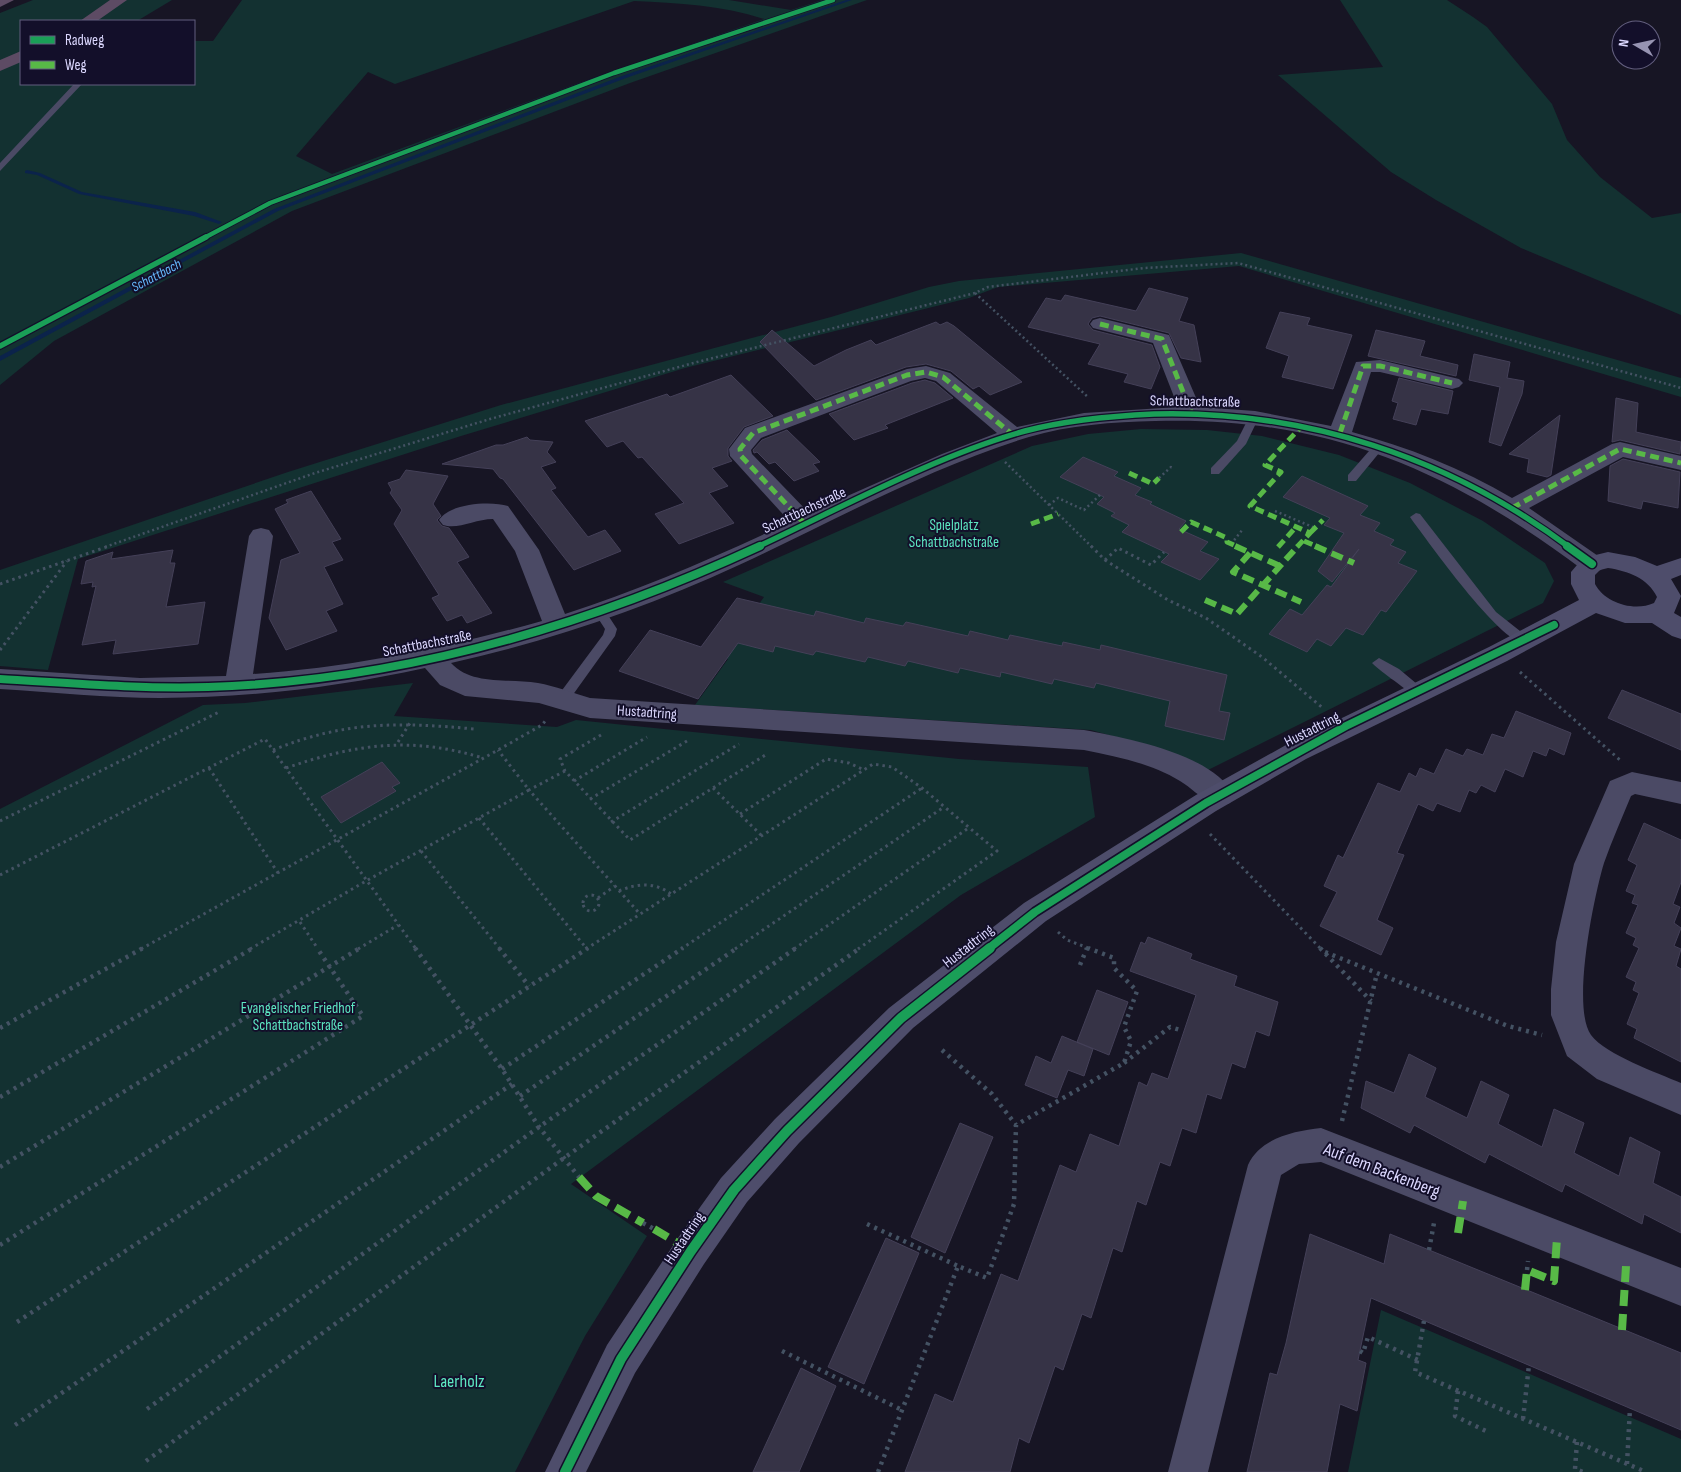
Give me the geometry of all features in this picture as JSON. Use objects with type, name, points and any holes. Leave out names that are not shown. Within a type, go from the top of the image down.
[{"type":"highway","points":[[0,3],[8,0]]},
{"type":"highway","points":[[89,20],[120,0]]},
{"type":"highway","points":[[0,66],[20,56]]},
{"type":"street","name":"Schattbachstraße","points":[[1100,324],[1162,339],[1191,412]]},
{"type":"street","points":[[1340,433],[1363,366],[1380,366],[1452,382]]},
{"type":"street","name":"Schattbachstraße","points":[[805,524],[741,456],[740,449],[753,433],[907,375],[926,372],[943,377],[1013,435]]},
{"type":"street","name":"Schattbachstraße","points":[[0,679],[159,688],[238,685],[271,683],[432,659],[557,626],[600,612],[697,574],[805,524],[988,444],[1013,435],[1059,423],[1106,416],[1191,412],[1254,417],[1340,433],[1439,469],[1512,508],[1570,546],[1592,564]]},
{"type":"street","points":[[1512,508],[1620,449],[1681,463]]},
{"type":"street","points":[[451,520],[476,511],[500,511],[527,550],[557,626]]},
{"type":"street","points":[[238,685],[261,536]]},
{"type":"street","points":[[1618,561],[1638,566],[1655,576],[1667,590],[1668,604],[1658,614],[1642,616],[1623,614],[1597,602],[1590,596],[1582,583],[1583,572],[1592,564],[1618,561]]},
{"type":"street","points":[[1655,576],[1681,566]]},
{"type":"street","name":"Hustadtring","points":[[564,1472],[621,1359],[691,1251],[734,1190],[787,1131],[901,1018],[1035,912],[1220,795],[1346,726],[1524,641],[1597,602]]},
{"type":"street","points":[[1658,614],[1681,630]]},
{"type":"street","name":"Hustadtring","points":[[432,659],[449,678],[465,686],[539,693],[590,708],[1084,740],[1144,752],[1202,778],[1220,795]]},
{"type":"street","points":[[1681,793],[1669,789],[1632,783],[1620,789],[1589,864],[1572,942],[1567,988],[1567,1015],[1579,1045],[1609,1068],[1681,1099]]},
{"type":"street","name":"Auf dem Backenberg","points":[[1188,1472],[1266,1165],[1294,1148],[1321,1145],[1681,1287]]},
{"type":"lane","points":[[0,168],[77,85]]},
{"type":"lane","points":[[1215,471],[1242,442],[1254,417]]},
{"type":"lane","points":[[1352,478],[1380,446]]},
{"type":"lane","points":[[1416,517],[1492,615],[1524,641]]},
{"type":"lane","points":[[562,700],[609,636],[610,629],[600,612]]},
{"type":"lane","points":[[1378,663],[1394,672],[1418,692]]},
{"type":"path","points":[[975,293],[1088,397],[1106,416]]},
{"type":"path","points":[[988,444],[1105,560],[1168,600],[1214,624],[1262,657],[1346,726]]},
{"type":"path","points":[[1159,478],[1170,467],[1173,468]]},
{"type":"path","points":[[1049,505],[1058,498],[1084,510],[1100,495]]},
{"type":"path","points":[[1275,511],[1315,528]]},
{"type":"path","points":[[1231,544],[1243,529]]},
{"type":"path","points":[[1105,560],[1118,548],[1151,564],[1164,552]]},
{"type":"path","points":[[0,584],[67,561],[0,650]]},
{"type":"path","points":[[0,821],[219,713],[238,685]]},
{"type":"path","points":[[1540,689],[1609,750]]},
{"type":"path","points":[[0,1028],[542,725],[562,700]]},
{"type":"path","points":[[273,750],[298,739],[336,729],[383,722],[410,722],[474,729]]},
{"type":"path","points":[[398,742],[410,722]]},
{"type":"path","points":[[604,734],[560,759],[565,771],[630,840],[767,754]]},
{"type":"path","points":[[574,781],[650,736]]},
{"type":"path","points":[[0,875],[265,739],[502,1069],[540,1128],[579,1178]]},
{"type":"path","points":[[590,799],[687,741]]},
{"type":"path","points":[[286,768],[345,749],[398,742],[484,758]]},
{"type":"path","points":[[611,822],[739,744]]},
{"type":"path","points":[[498,750],[529,790],[640,914]]},
{"type":"path","points":[[740,814],[826,759],[848,763],[865,770]]},
{"type":"path","points":[[17,1322],[470,1024],[873,764],[892,767],[922,788],[997,851],[564,1158],[146,1462]]},
{"type":"path","points":[[209,768],[278,873]]},
{"type":"path","points":[[0,1097],[300,922],[366,881],[565,771]]},
{"type":"path","points":[[713,788],[762,836]]},
{"type":"path","points":[[502,1069],[922,788]]},
{"type":"path","points":[[520,1096],[944,807]]},
{"type":"path","points":[[1193,812],[1215,841],[1325,952],[1370,1001]]},
{"type":"path","points":[[480,818],[587,949]]},
{"type":"path","points":[[147,1409],[540,1128],[970,827]]},
{"type":"path","points":[[421,851],[529,986]]},
{"type":"path","points":[[620,891],[636,885],[654,885],[664,887],[672,894]]},
{"type":"path","points":[[598,898],[616,886]]},
{"type":"path","points":[[592,896],[598,898],[600,904],[597,909],[590,911],[583,909],[581,903],[584,898],[592,896]]},
{"type":"path","points":[[1035,912],[1067,940],[1114,958],[1114,968],[1137,991],[1124,1027],[1131,1041],[1124,1063]]},
{"type":"path","points":[[0,1245],[363,1016],[300,922]]},
{"type":"path","points":[[0,1167],[398,925]]},
{"type":"path","points":[[1080,965],[1087,948]]},
{"type":"path","points":[[1325,952],[1508,1026],[1579,1045]]},
{"type":"path","points":[[1335,1151],[1377,973]]},
{"type":"path","points":[[1016,1125],[1124,1063],[1170,1027],[1180,1030]]},
{"type":"path","points":[[867,1224],[987,1278],[1014,1204],[1016,1125],[992,1094],[942,1050]]},
{"type":"path","points":[[14,1425],[512,1084]]},
{"type":"path","points":[[643,1223],[654,1229]]},
{"type":"path","points":[[1429,1250],[1434,1223],[1442,1226]]},
{"type":"path","points":[[878,1472],[958,1266]]},
{"type":"path","points":[[1424,1321],[1415,1372],[1646,1472]]},
{"type":"path","points":[[1360,1351],[1364,1353],[1368,1337],[1418,1360]]},
{"type":"path","points":[[782,1351],[902,1410]]},
{"type":"path","points":[[1522,1419],[1528,1365]]},
{"type":"path","points":[[1458,1391],[1455,1416],[1486,1430]]},
{"type":"path","points":[[1627,1464],[1630,1408]]},
{"type":"path","points":[[1577,1442],[1575,1468],[1583,1472]]},
{"type":"green space","points":[[33,0],[172,0],[139,20],[20,20],[20,85],[195,85],[195,41],[213,41],[242,0],[729,0],[791,10],[822,0],[867,0],[630,83],[292,211],[54,341],[0,385],[0,13]],"holes":[[[634,1],[716,8],[764,19],[576,84],[332,174],[296,156],[368,72],[395,84]]]},
{"type":"green space","points":[[1340,0],[1447,0],[1487,27],[1552,104],[1567,140],[1600,177],[1652,218],[1681,213],[1681,315],[1521,248],[1436,200],[1391,172],[1278,75],[1383,67]]},
{"type":"green space","points":[[1241,253],[1681,378],[1681,397],[1239,266],[998,287],[969,298],[685,368],[461,436],[78,559],[48,670],[0,666],[0,570],[288,472],[501,405],[831,317],[929,287],[959,281]]},
{"type":"green space","name":"Spielplatz Schattbachstraße","points":[[1141,429],[1207,430],[1262,436],[1339,455],[1410,483],[1483,521],[1545,563],[1554,581],[1543,603],[1208,770],[1151,747],[1091,730],[695,705],[728,659],[722,656],[764,597],[723,582],[1032,446],[1088,434]]},
{"type":"green space","name":"Evangelischer Friedhof Schattbachstraße","points":[[413,683],[394,716],[557,727],[576,720],[959,759],[1088,767],[1095,817],[961,895],[571,1184],[647,1236],[585,1336],[515,1472],[0,1472],[0,809],[203,705],[245,703]]},
{"type":"green space","points":[[1381,1310],[1681,1439],[1681,1472],[1348,1472]]},
{"type":"building","points":[[1149,288],[1188,298],[1179,321],[1194,325],[1201,362],[1181,358],[1169,333],[1100,316],[1092,318],[1088,324],[1093,330],[1152,345],[1160,367],[1151,389],[1124,382],[1128,374],[1088,364],[1100,344],[1028,327],[1046,298],[1061,301],[1065,295],[1136,311]]},
{"type":"building","points":[[1280,312],[1310,318],[1307,325],[1352,335],[1333,389],[1282,377],[1289,356],[1266,348]]},
{"type":"building","points":[[936,322],[940,325],[947,322],[954,326],[1022,382],[990,395],[979,386],[973,389],[951,371],[926,364],[906,367],[816,400],[760,342],[772,330],[814,366],[871,340],[876,345]]},
{"type":"building","points":[[1376,330],[1425,341],[1420,356],[1458,365],[1456,376],[1368,356]]},
{"type":"building","points":[[1474,354],[1510,362],[1507,378],[1524,381],[1522,394],[1501,446],[1489,442],[1500,387],[1469,380]]},
{"type":"building","points":[[731,375],[773,416],[744,427],[728,448],[728,456],[732,461],[712,468],[728,486],[709,493],[734,523],[679,544],[655,514],[684,503],[642,457],[638,458],[623,441],[607,447],[585,421],[667,394],[670,397]]},
{"type":"building","points":[[1399,378],[1453,391],[1448,414],[1421,409],[1416,425],[1393,419],[1398,403],[1392,401]]},
{"type":"building","points":[[925,380],[935,383],[953,398],[885,425],[888,428],[854,440],[829,414],[912,383]]},
{"type":"building","points":[[1616,398],[1638,403],[1636,432],[1681,442],[1680,454],[1620,440],[1612,442]]},
{"type":"building","points":[[1560,415],[1551,475],[1547,477],[1527,472],[1529,459],[1509,454]]},
{"type":"building","points":[[787,430],[820,462],[813,464],[819,471],[794,481],[775,462],[769,464],[757,452],[754,453],[753,450],[762,440]]},
{"type":"building","points":[[527,437],[530,440],[553,442],[547,452],[556,462],[541,467],[556,488],[551,490],[588,537],[605,530],[621,551],[574,570],[503,479],[493,469],[442,464],[496,445],[503,445]]},
{"type":"building","points":[[1083,457],[1118,472],[1114,476],[1141,488],[1135,495],[1186,521],[1179,529],[1208,542],[1200,551],[1219,559],[1200,580],[1161,562],[1169,554],[1122,532],[1129,525],[1111,516],[1115,513],[1097,504],[1104,497],[1060,477]]},
{"type":"building","points":[[1623,459],[1680,472],[1678,508],[1643,501],[1641,509],[1608,501],[1610,466]]},
{"type":"building","points":[[406,470],[448,476],[433,504],[441,516],[437,520],[442,526],[449,528],[469,557],[457,562],[492,613],[467,623],[462,615],[447,621],[432,598],[439,595],[394,524],[402,510],[390,493],[392,490],[388,483],[400,479]]},
{"type":"building","points":[[1302,476],[1368,506],[1360,515],[1380,523],[1374,531],[1394,540],[1390,545],[1406,552],[1398,563],[1417,571],[1386,612],[1381,610],[1363,635],[1346,628],[1331,646],[1317,639],[1307,652],[1269,634],[1290,609],[1302,615],[1327,585],[1331,587],[1359,549],[1332,582],[1318,571],[1344,533],[1324,525],[1330,518],[1283,497]]},
{"type":"building","points":[[311,491],[341,539],[332,542],[343,560],[324,567],[343,604],[326,611],[337,631],[286,650],[269,618],[281,560],[300,553],[275,509],[288,503],[286,500]]},
{"type":"building","points":[[173,550],[170,563],[175,563],[166,607],[205,602],[198,644],[113,654],[116,640],[82,645],[96,586],[92,587],[93,582],[81,584],[86,561],[113,552],[111,559]]},
{"type":"building","points":[[737,598],[814,616],[816,611],[864,623],[866,618],[903,626],[906,622],[968,636],[970,631],[1008,640],[1010,635],[1062,646],[1063,642],[1100,650],[1101,645],[1227,675],[1219,711],[1230,713],[1224,740],[1165,726],[1170,701],[1096,683],[1094,688],[1054,679],[1052,684],[1001,672],[1000,677],[960,668],[958,673],[908,661],[905,666],[868,657],[865,662],[816,651],[813,655],[775,646],[773,652],[738,643],[698,699],[619,671],[650,630],[701,647]]},
{"type":"building","points":[[1622,690],[1681,714],[1681,750],[1608,718]]},
{"type":"building","points":[[1516,711],[1571,733],[1564,755],[1549,748],[1546,756],[1533,751],[1523,777],[1505,769],[1495,792],[1481,785],[1476,793],[1469,790],[1460,812],[1437,803],[1433,811],[1418,804],[1397,853],[1404,855],[1377,920],[1393,928],[1381,955],[1320,926],[1337,892],[1324,886],[1338,855],[1343,858],[1378,783],[1400,792],[1409,773],[1416,777],[1420,768],[1434,774],[1446,749],[1463,756],[1467,749],[1483,755],[1492,734],[1504,738]]},
{"type":"building","points":[[382,762],[400,783],[392,787],[396,791],[341,823],[321,797]]},
{"type":"building","points":[[1644,823],[1681,840],[1681,882],[1673,904],[1680,907],[1674,923],[1681,928],[1674,946],[1681,949],[1676,966],[1681,969],[1681,1062],[1634,1038],[1637,1029],[1627,1024],[1639,993],[1633,990],[1636,982],[1626,977],[1639,948],[1633,945],[1636,938],[1626,933],[1638,905],[1632,903],[1635,895],[1626,891],[1637,865],[1628,860]]},
{"type":"building","points":[[1148,937],[1192,954],[1190,959],[1237,976],[1234,986],[1278,1002],[1269,1036],[1256,1031],[1245,1068],[1232,1063],[1221,1099],[1207,1094],[1196,1133],[1182,1128],[1170,1166],[1160,1162],[1146,1205],[1137,1201],[1122,1252],[1113,1248],[1091,1318],[1082,1314],[1063,1370],[1055,1366],[1029,1443],[1019,1438],[1010,1472],[905,1472],[935,1394],[953,1402],[1001,1274],[1018,1281],[1060,1165],[1076,1172],[1090,1134],[1119,1146],[1139,1082],[1147,1086],[1152,1073],[1168,1079],[1196,995],[1130,971],[1141,942],[1145,944]]},
{"type":"building","points":[[1097,990],[1128,1002],[1109,1055],[1077,1042]]},
{"type":"building","points":[[1062,1036],[1093,1049],[1084,1076],[1068,1070],[1057,1098],[1025,1085],[1036,1056],[1051,1063]]},
{"type":"building","points":[[1409,1054],[1436,1068],[1425,1097],[1467,1118],[1481,1081],[1509,1095],[1498,1124],[1542,1147],[1554,1109],[1584,1123],[1574,1153],[1619,1176],[1630,1137],[1660,1152],[1653,1183],[1681,1197],[1681,1233],[1644,1214],[1642,1224],[1565,1184],[1562,1192],[1489,1154],[1485,1163],[1414,1125],[1410,1133],[1361,1108],[1366,1081],[1394,1093]]},
{"type":"building","points":[[960,1123],[993,1137],[945,1253],[911,1237]]},
{"type":"building","points":[[1310,1234],[1384,1264],[1390,1234],[1681,1353],[1681,1430],[1371,1298],[1358,1360],[1366,1363],[1357,1411],[1340,1404],[1327,1472],[1247,1472],[1270,1373],[1277,1375],[1286,1343]]},
{"type":"building","points":[[886,1238],[919,1253],[864,1384],[828,1367]]},
{"type":"building","points":[[801,1368],[836,1386],[799,1472],[753,1472]]},
{"type":"waterway","name":"Schattbach","points":[[0,359],[276,210],[624,77],[850,0]]},
{"type":"waterway","points":[[27,172],[38,174],[81,193],[195,214],[219,222]]},
{"type":"marked path","points":[[1100,324],[1162,339],[1191,412]]},
{"type":"marked path","points":[[1340,433],[1363,366],[1380,366],[1452,383]]},
{"type":"marked path","points":[[805,524],[741,456],[740,449],[753,433],[907,375],[926,372],[943,377],[1013,435]]},
{"type":"marked path","points":[[1205,600],[1237,614],[1310,533],[1250,506],[1281,472],[1265,465],[1303,425]]},
{"type":"marked path","points":[[1512,508],[1620,449],[1681,463]]},
{"type":"marked path","points":[[1129,473],[1153,484],[1159,478]]},
{"type":"marked path","points":[[1031,524],[1058,514]]},
{"type":"marked path","points":[[1310,533],[1323,520]]},
{"type":"marked path","points":[[1181,532],[1191,522],[1227,538],[1227,542],[1280,566]]},
{"type":"marked path","points":[[1278,547],[1296,527]]},
{"type":"marked path","points":[[1304,541],[1354,563]]},
{"type":"marked path","points":[[1250,553],[1233,572],[1301,602]]},
{"type":"marked path","points":[[579,1177],[596,1196],[643,1223]]},
{"type":"marked path","points":[[1458,1233],[1463,1201]]},
{"type":"marked path","points":[[654,1229],[691,1251]]},
{"type":"marked path","points":[[1525,1290],[1527,1270],[1554,1281],[1557,1238]]},
{"type":"marked path","points":[[1622,1330],[1626,1266]]},
{"type":"cycle path","points":[[0,346],[270,203],[614,73],[833,0]]},
{"type":"cycle path","points":[[0,679],[160,688],[260,684],[361,671],[460,651],[557,626],[615,607],[672,585],[728,561],[894,483],[1007,437],[1037,428],[1068,422],[1131,415],[1193,413],[1255,418],[1316,428],[1375,445],[1433,467],[1488,494],[1542,527],[1592,564]]},
{"type":"cycle path","points":[[565,1472],[621,1359],[691,1251],[734,1190],[787,1131],[901,1018],[1035,912],[1206,803],[1346,726],[1554,625]]},
{"type":"park label","name":"Laerholz","points":[[459,1381]]}]
